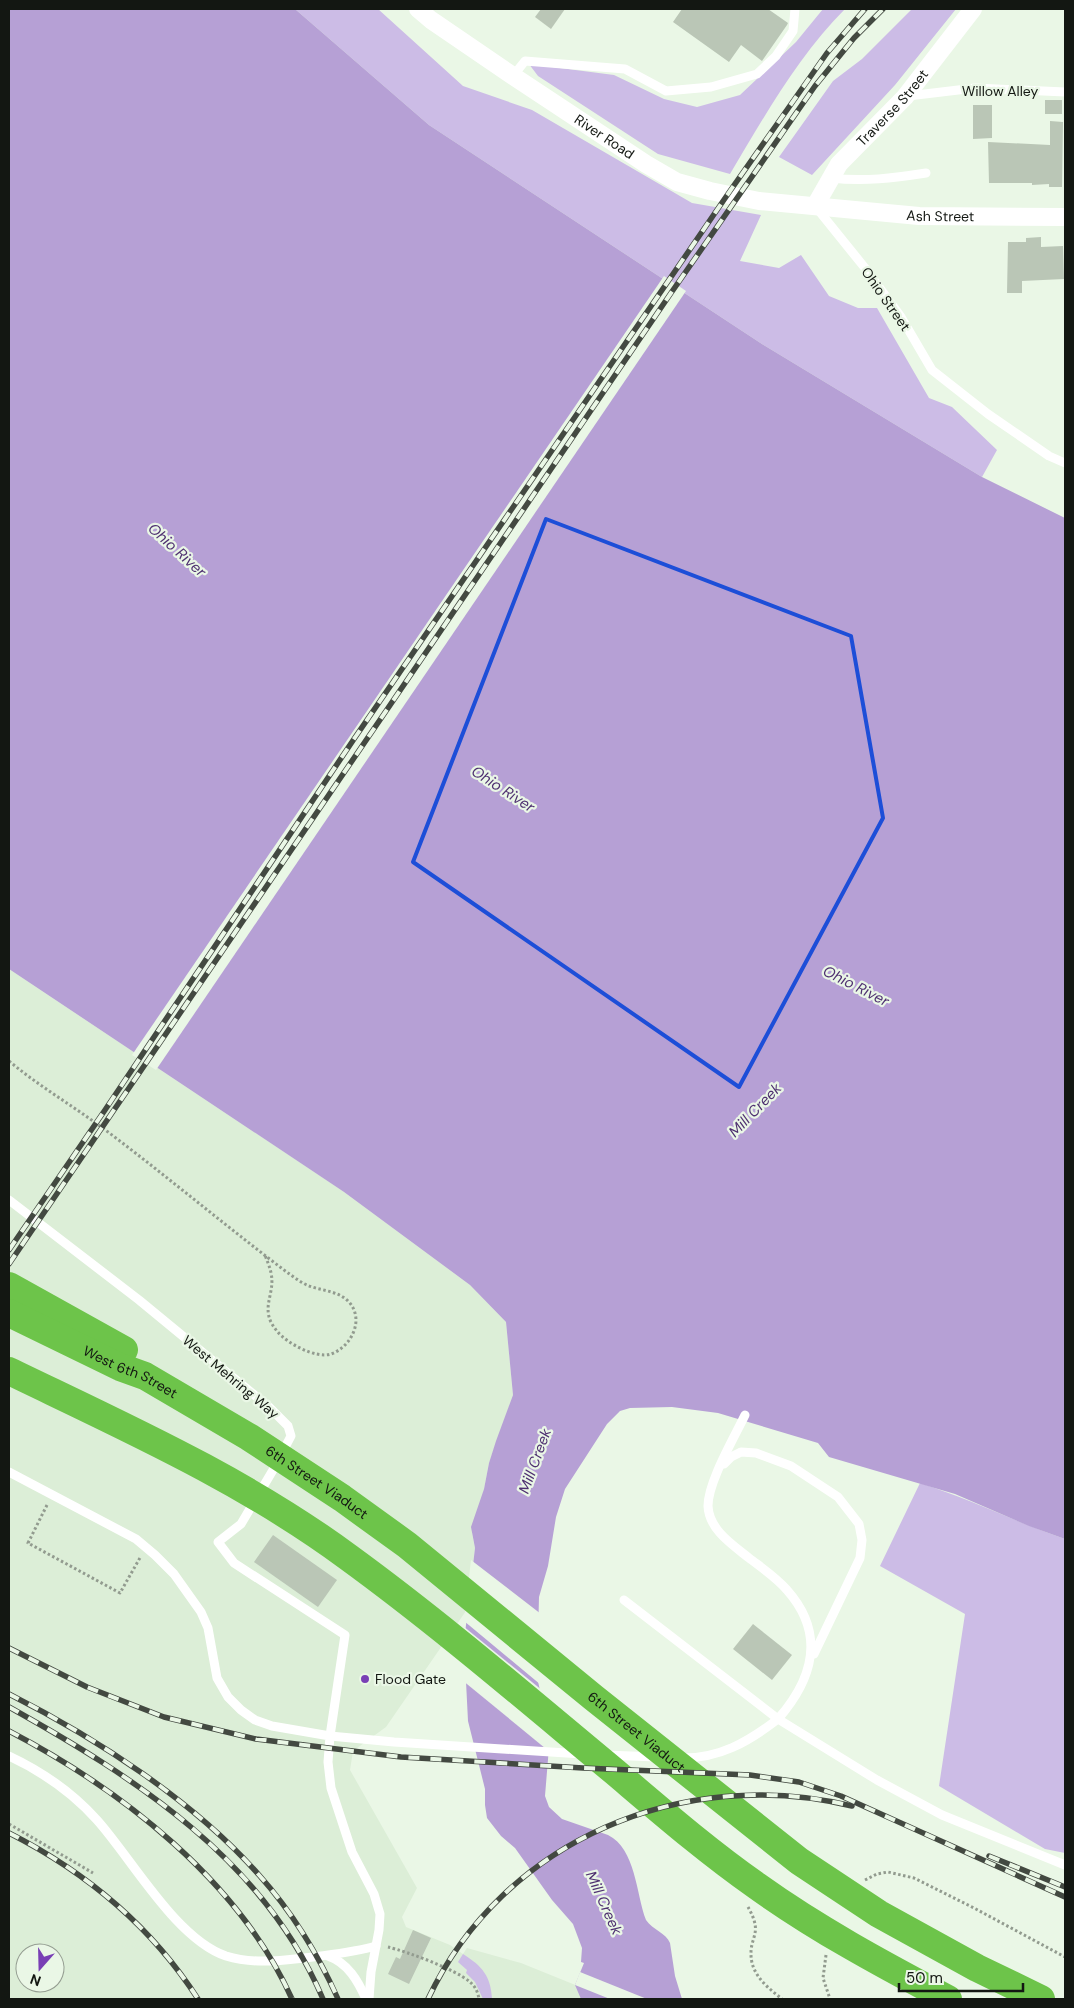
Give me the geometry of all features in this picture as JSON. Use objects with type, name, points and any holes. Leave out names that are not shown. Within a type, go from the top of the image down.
[{"type":"highway","points":[[9,1286],[125,1351],[145,1376]]},
{"type":"highway","name":"West 6th Street","points":[[9,1314],[120,1367],[145,1376],[249,1437]]},
{"type":"highway","points":[[9,1371],[160,1443],[226,1479],[347,1556],[530,1700],[677,1825],[754,1885],[835,1938],[948,1999]]},
{"type":"highway","name":"6th Street Viaduct","points":[[249,1437],[342,1498],[407,1545],[799,1861],[879,1914],[977,1968],[1041,1999]]},
{"type":"street","name":"River Road","points":[[418,9],[512,76],[676,182],[759,201],[815,206]]},
{"type":"street","name":"Traverse Street","points":[[815,206],[839,164],[905,97],[973,9]]},
{"type":"street","name":"Ash Street","points":[[815,206],[919,216],[1065,217]]},
{"type":"lane","points":[[512,76],[525,61],[625,69],[666,92],[712,87],[757,74],[770,62],[793,31],[795,9]]},
{"type":"lane","name":"Willow Alley","points":[[905,97],[975,88],[1065,92]]},
{"type":"lane","points":[[832,178],[861,181],[926,173]]},
{"type":"lane","name":"Ohio Street","points":[[815,206],[865,268],[901,317],[932,370],[957,391],[1049,456],[1065,463]]},
{"type":"lane","name":"West Mehring Way","points":[[9,1200],[139,1300],[269,1407],[288,1426],[291,1436],[251,1508],[241,1524],[218,1542],[234,1563],[344,1636],[330,1736]]},
{"type":"lane","points":[[745,1415],[710,1492],[708,1508],[712,1521],[724,1538],[787,1589],[799,1606],[809,1627],[812,1645],[810,1661]]},
{"type":"lane","points":[[9,1472],[136,1539],[174,1574],[202,1612],[208,1628],[217,1678],[228,1697],[255,1720],[272,1726],[330,1736],[394,1742],[580,1754],[687,1758],[716,1754],[736,1748],[778,1719],[794,1698],[860,1558],[862,1540],[859,1524],[838,1497],[791,1466],[756,1453],[741,1452],[731,1457],[718,1472]]},
{"type":"lane","points":[[624,1600],[778,1719],[877,1780],[942,1815],[1065,1865]]},
{"type":"lane","points":[[330,1736],[328,1762],[331,1788],[352,1852],[373,1891],[379,1910],[380,1920],[368,1999]]},
{"type":"lane","points":[[9,1756],[58,1784],[88,1811],[156,1896],[192,1934],[210,1948],[234,1958],[263,1962],[347,1954],[376,1946]]},
{"type":"lane","points":[[325,1956],[339,1961],[348,1968],[368,1999]]},
{"type":"path","points":[[9,1061],[44,1088],[117,1138],[288,1273],[309,1286],[330,1291],[349,1302],[357,1318],[354,1333],[345,1346],[330,1355],[310,1352],[293,1344],[277,1332],[269,1317],[267,1304],[272,1286],[271,1273],[264,1255]]},
{"type":"path","points":[[52,1495],[28,1543],[120,1593],[146,1547]]},
{"type":"path","points":[[9,1824],[94,1872]]},
{"type":"path","points":[[756,1931],[751,1951],[752,1967],[764,1983],[782,1999]]},
{"type":"path","points":[[376,1946],[400,1950],[464,1978],[474,1987],[479,1999]]},
{"type":"highlighted area","points":[[546,519],[851,636],[883,818],[739,1087],[413,862]]},
{"type":"shaded area","points":[[295,9],[378,9],[463,86],[532,110],[692,203],[761,215],[740,261],[779,268],[801,255],[829,296],[858,308],[877,308],[929,398],[952,407],[997,450],[982,477],[762,344],[429,125]]},
{"type":"shaded area","points":[[823,9],[845,9],[828,27],[797,67],[730,174],[658,154],[538,76],[529,64],[614,75],[664,99],[697,107],[740,95],[796,42]]},
{"type":"shaded area","points":[[912,9],[956,9],[895,85],[812,175],[779,157],[833,81],[862,59]]},
{"type":"shaded area","points":[[9,969],[344,1192],[470,1285],[506,1322],[513,1395],[489,1463],[472,1533],[475,1548],[468,1608],[386,1727],[353,1751],[350,1770],[417,1888],[402,1917],[406,1927],[450,1945],[463,1954],[467,1948],[521,1963],[610,1999],[9,1999]]},
{"type":"shaded area","points":[[920,1483],[1065,1539],[1065,1853],[1045,1849],[939,1786],[965,1614],[880,1566]]},
{"type":"shaded area","points":[[463,1954],[484,1972],[490,1984],[492,1999],[483,1999],[475,1982],[466,1973],[467,1970],[458,1962]]},
{"type":"water","points":[[9,9],[295,9],[429,125],[762,344],[982,477],[1065,518],[1065,1539],[1029,1526],[955,1494],[829,1457],[818,1443],[718,1413],[672,1407],[630,1408],[620,1411],[607,1424],[565,1489],[556,1517],[548,1566],[539,1597],[537,1677],[550,1735],[545,1796],[549,1807],[562,1819],[608,1835],[624,1851],[634,1873],[646,1920],[666,1937],[670,1943],[675,1976],[682,1999],[581,1999],[575,1985],[584,1963],[581,1962],[582,1948],[573,1924],[552,1900],[515,1848],[501,1836],[487,1818],[485,1789],[468,1721],[464,1642],[475,1548],[471,1527],[484,1489],[496,1441],[513,1395],[506,1322],[470,1285],[344,1192],[9,969]]},
{"type":"pier","points":[[664,276],[686,291],[156,1070],[132,1055]]},
{"type":"pier","points":[[471,1560],[541,1614],[541,1685],[464,1621]]},
{"type":"pier","points":[[463,1626],[543,1691],[552,1735],[551,1753],[462,1680]]},
{"type":"pier","points":[[580,1972],[647,1999],[610,1999],[575,1985]]},
{"type":"building","points":[[541,9],[565,9],[551,29],[535,17]]},
{"type":"building","points":[[682,9],[768,9],[788,23],[762,61],[741,45],[729,62],[673,22]]},
{"type":"building","points":[[1045,100],[1062,100],[1062,114],[1045,114]]},
{"type":"building","points":[[973,105],[992,105],[992,138],[973,139]]},
{"type":"building","points":[[1050,121],[1063,122],[1062,187],[1049,187],[1049,184],[1032,185],[1032,183],[989,183],[988,142],[1050,145]]},
{"type":"building","points":[[1041,237],[1041,247],[1063,246],[1064,279],[1022,281],[1022,293],[1007,293],[1008,242],[1026,242],[1026,238]]},
{"type":"building","points":[[273,1535],[337,1580],[318,1607],[254,1562]]},
{"type":"building","points":[[753,1624],[792,1655],[772,1680],[733,1649]]},
{"type":"building","points":[[413,1930],[431,1938],[409,1984],[388,1974],[396,1957],[400,1959]]},
{"type":"railway","points":[[9,1250],[356,736],[730,191],[827,53],[865,9]]},
{"type":"railway","points":[[9,1264],[671,293],[815,86],[854,38],[883,9]]},
{"type":"railway","points":[[9,1648],[87,1687],[164,1717],[256,1739],[401,1757],[583,1768],[750,1775],[799,1782],[841,1796],[1065,1897]]},
{"type":"railway","points":[[9,1694],[76,1730],[109,1751],[142,1773],[205,1822],[233,1848],[271,1889],[313,1950],[338,1999]]},
{"type":"railway","points":[[9,1707],[57,1734],[149,1794],[192,1828],[231,1864],[267,1905],[298,1949],[323,1999]]},
{"type":"railway","points":[[9,1731],[93,1781],[173,1843],[209,1878],[241,1916],[269,1956],[292,1999]]},
{"type":"railway","points":[[428,1999],[461,1943],[502,1896],[551,1857],[605,1828],[663,1807],[725,1796],[788,1796],[852,1806]]},
{"type":"railway","points":[[9,1833],[64,1865],[115,1903],[159,1948],[198,1999]]},
{"type":"railway","points":[[989,1856],[1065,1887]]},
{"type":"place","name":"Flood Gate","points":[[365,1679]]},
{"type":"water label","name":"Ohio River","points":[[177,550]]},
{"type":"water label","name":"Ohio River","points":[[503,789]]},
{"type":"water label","name":"Ohio River","points":[[856,986]]},
{"type":"water label","name":"Mill Creek","points":[[755,1110]]},
{"type":"water label","name":"Mill Creek","points":[[535,1461]]},
{"type":"water label","name":"Mill Creek","points":[[604,1903]]}]
